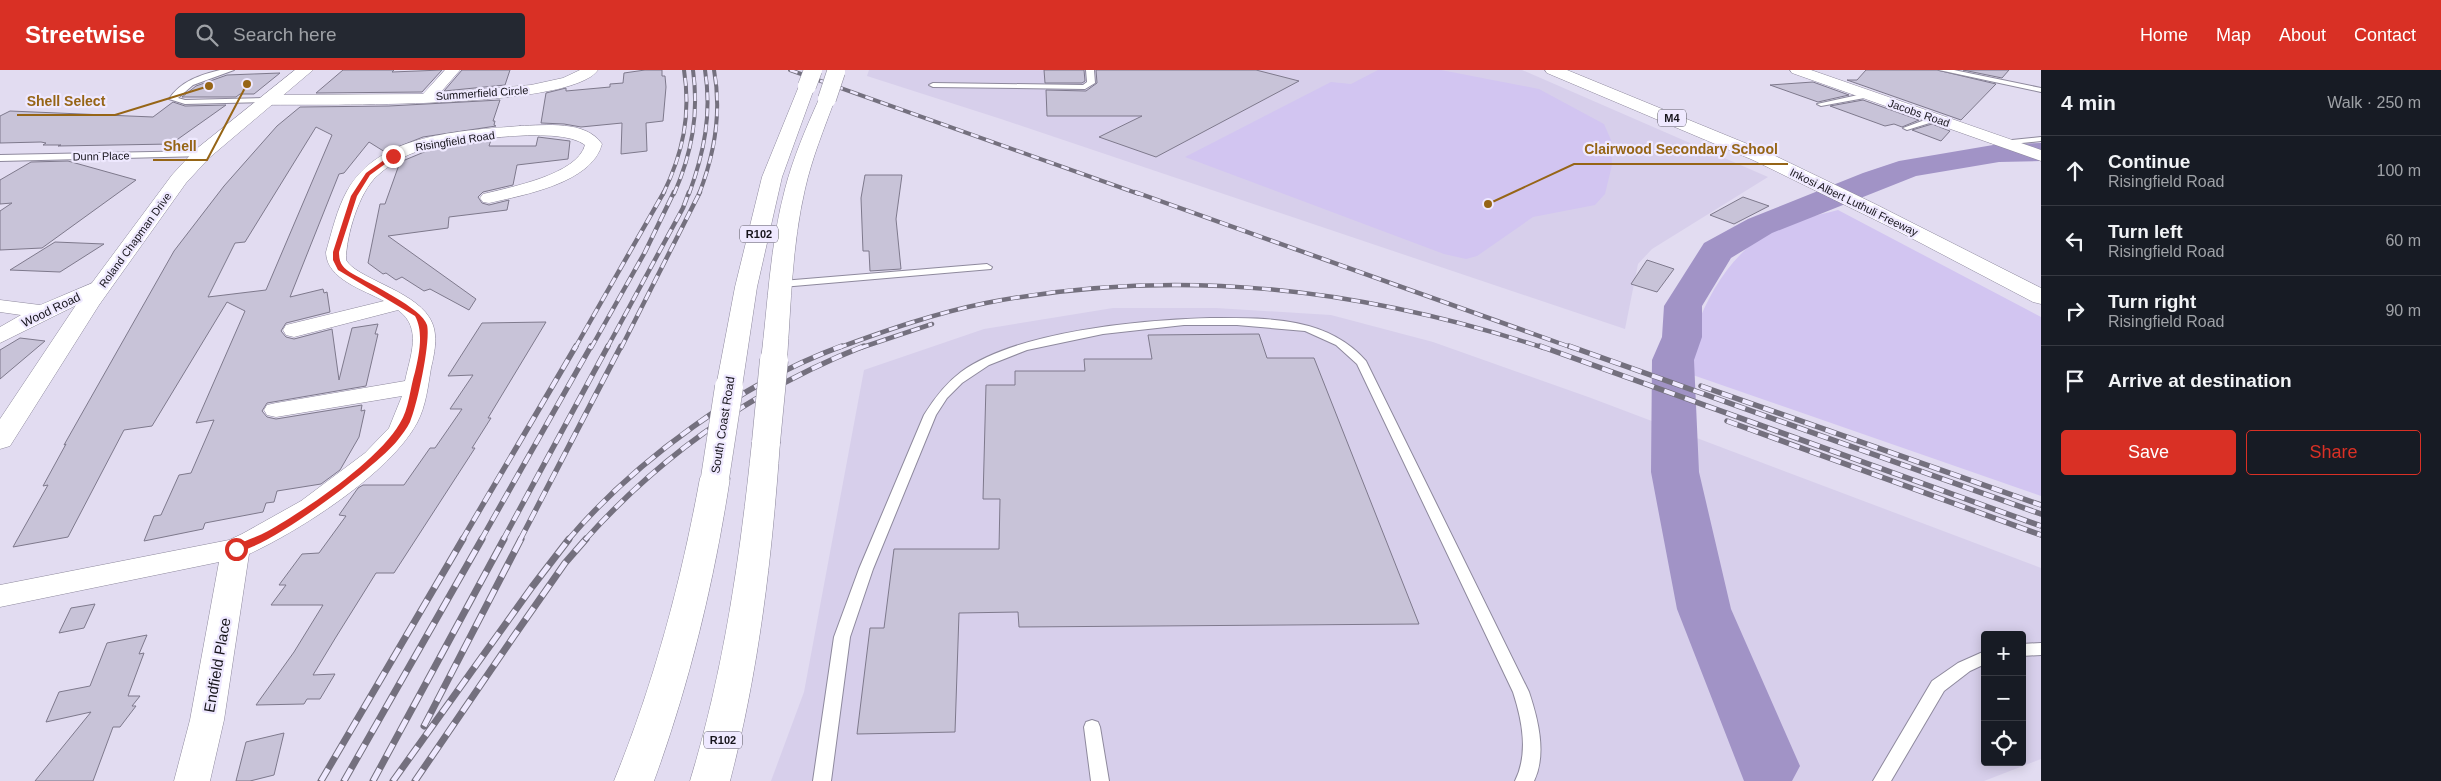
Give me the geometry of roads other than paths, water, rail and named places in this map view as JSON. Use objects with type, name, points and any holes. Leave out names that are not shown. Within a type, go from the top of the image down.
[{"type":"main road","name":"Roland Chapman Drive","points":[[0,440],[102,285],[170,190],[202,154],[305,70]]},
{"type":"main road","name":"Inkosi Albert Luthuli Freeway","points":[[1553,70],[1651,109],[1788,170],[2041,297]]},
{"type":"main road","name":"Inkosi Albert Luthuli Freeway","points":[[1583,70],[1673,104],[1816,165],[2041,276]]},
{"type":"main road","name":"R102","points":[[710,781],[733,699],[749,606],[782,284],[794,190],[805,155],[837,71]]},
{"type":"main road","name":"South Coast Road","points":[[634,781],[666,695],[683,638],[706,535],[746,287],[772,177],[810,78]]},
{"type":"street","name":"Summerfield Circle","points":[[429,98],[453,70]]},
{"type":"street","name":"Summerfield Circle","points":[[268,100],[429,98],[529,91],[573,80],[591,70]]},
{"type":"street","name":"Jacobs Road","points":[[1797,70],[2041,156]]},
{"type":"street","points":[[524,118],[529,91]]},
{"type":"street","name":"Risingfield Road","points":[[0,596],[236,549],[271,534],[301,516],[375,458],[394,439],[406,421],[415,387],[424,339],[424,326],[417,315],[340,268],[336,260],[336,252],[354,196],[360,184],[380,165],[393,156],[411,148],[444,141],[524,118],[552,130],[580,134],[594,144],[594,150],[590,158],[571,171],[489,198]]},
{"type":"street","name":"Wood Road","points":[[0,336],[43,312],[102,285]]},
{"type":"street","points":[[294,330],[401,304]]},
{"type":"street","points":[[0,306],[43,312]]},
{"type":"street","points":[[276,410],[415,387]]},
{"type":"street","name":"Endfield Place","points":[[192,781],[207,720],[236,549]]},
{"type":"lane","points":[[230,70],[210,74],[196,80],[178,92],[173,99],[185,102],[268,100]]},
{"type":"lane","points":[[933,85],[1085,87],[1091,83],[1090,70]]},
{"type":"lane","points":[[1943,70],[2041,90]]},
{"type":"lane","points":[[1821,104],[1867,94]]},
{"type":"lane","points":[[1906,128],[1933,118]]},
{"type":"lane","points":[[2007,144],[2041,139]]},
{"type":"lane","name":"Dunn Place","points":[[0,158],[202,154]]},
{"type":"lane","points":[[782,284],[987,267]]},
{"type":"lane","points":[[822,781],[842,637],[854,601],[930,415],[942,394],[954,381],[976,367],[998,356],[1030,346],[1087,333],[1142,326],[1229,321],[1288,325],[1312,330],[1340,342],[1352,350],[1362,363],[1521,692],[1532,746],[1529,780]]},
{"type":"lane","points":[[2026,650],[2041,649]]},
{"type":"lane","points":[[1882,781],[1938,686],[1964,667],[1981,660]]},
{"type":"lane","points":[[1092,727],[1100,781]]},
{"type":"waterway","points":[[1768,766],[1704,609],[1675,472],[1673,360],[1682,337],[1683,306],[1717,251],[1760,226],[1874,180],[1910,168],[1999,153],[2041,152]]},
{"type":"railway","points":[[664,193],[676,164],[684,134],[686,118],[684,70]]},
{"type":"railway","points":[[674,194],[690,148],[695,102],[693,70]]},
{"type":"railway","points":[[689,194],[699,164],[707,118],[708,102],[705,70]]},
{"type":"railway","points":[[699,194],[705,179],[716,133],[717,102],[714,70]]},
{"type":"railway","points":[[790,70],[1139,194]]},
{"type":"railway","points":[[591,348],[645,252],[674,192]]},
{"type":"railway","points":[[607,348],[683,208],[689,192]]},
{"type":"railway","points":[[1135,192],[1573,348]]},
{"type":"railway","points":[[575,348],[664,193]]},
{"type":"railway","points":[[621,348],[699,194]]},
{"type":"railway","points":[[838,348],[912,322],[986,303],[1057,292],[1128,286],[1198,285],[1268,289],[1406,310],[1475,327],[1544,348]]},
{"type":"railway","points":[[860,348],[932,324]]},
{"type":"railway","points":[[462,540],[576,346]]},
{"type":"railway","points":[[481,540],[591,346]]},
{"type":"railway","points":[[503,540],[608,346]]},
{"type":"railway","points":[[520,540],[621,346]]},
{"type":"railway","points":[[568,540],[595,510],[626,481],[658,453],[693,427],[767,380],[805,361],[842,346]]},
{"type":"railway","points":[[585,540],[646,479],[712,427],[785,382],[864,346]]},
{"type":"railway","points":[[1540,346],[2041,526]]},
{"type":"railway","points":[[1569,346],[2041,514]]},
{"type":"railway","points":[[1701,386],[2041,505]]},
{"type":"railway","points":[[1727,421],[2041,535]]},
{"type":"railway","points":[[321,781],[463,539]]},
{"type":"railway","points":[[344,781],[482,539]]},
{"type":"railway","points":[[373,781],[504,539]]},
{"type":"railway","points":[[424,726],[521,539]]},
{"type":"railway","points":[[393,781],[532,587],[569,539]]},
{"type":"railway","points":[[415,781],[565,563],[586,539]]},
{"type":"place","name":"Shell","points":[[247,84]]},
{"type":"place","name":"Shell Select","points":[[209,86]]},
{"type":"place","name":"Clairwood Secondary School","points":[[1488,204]]}]
